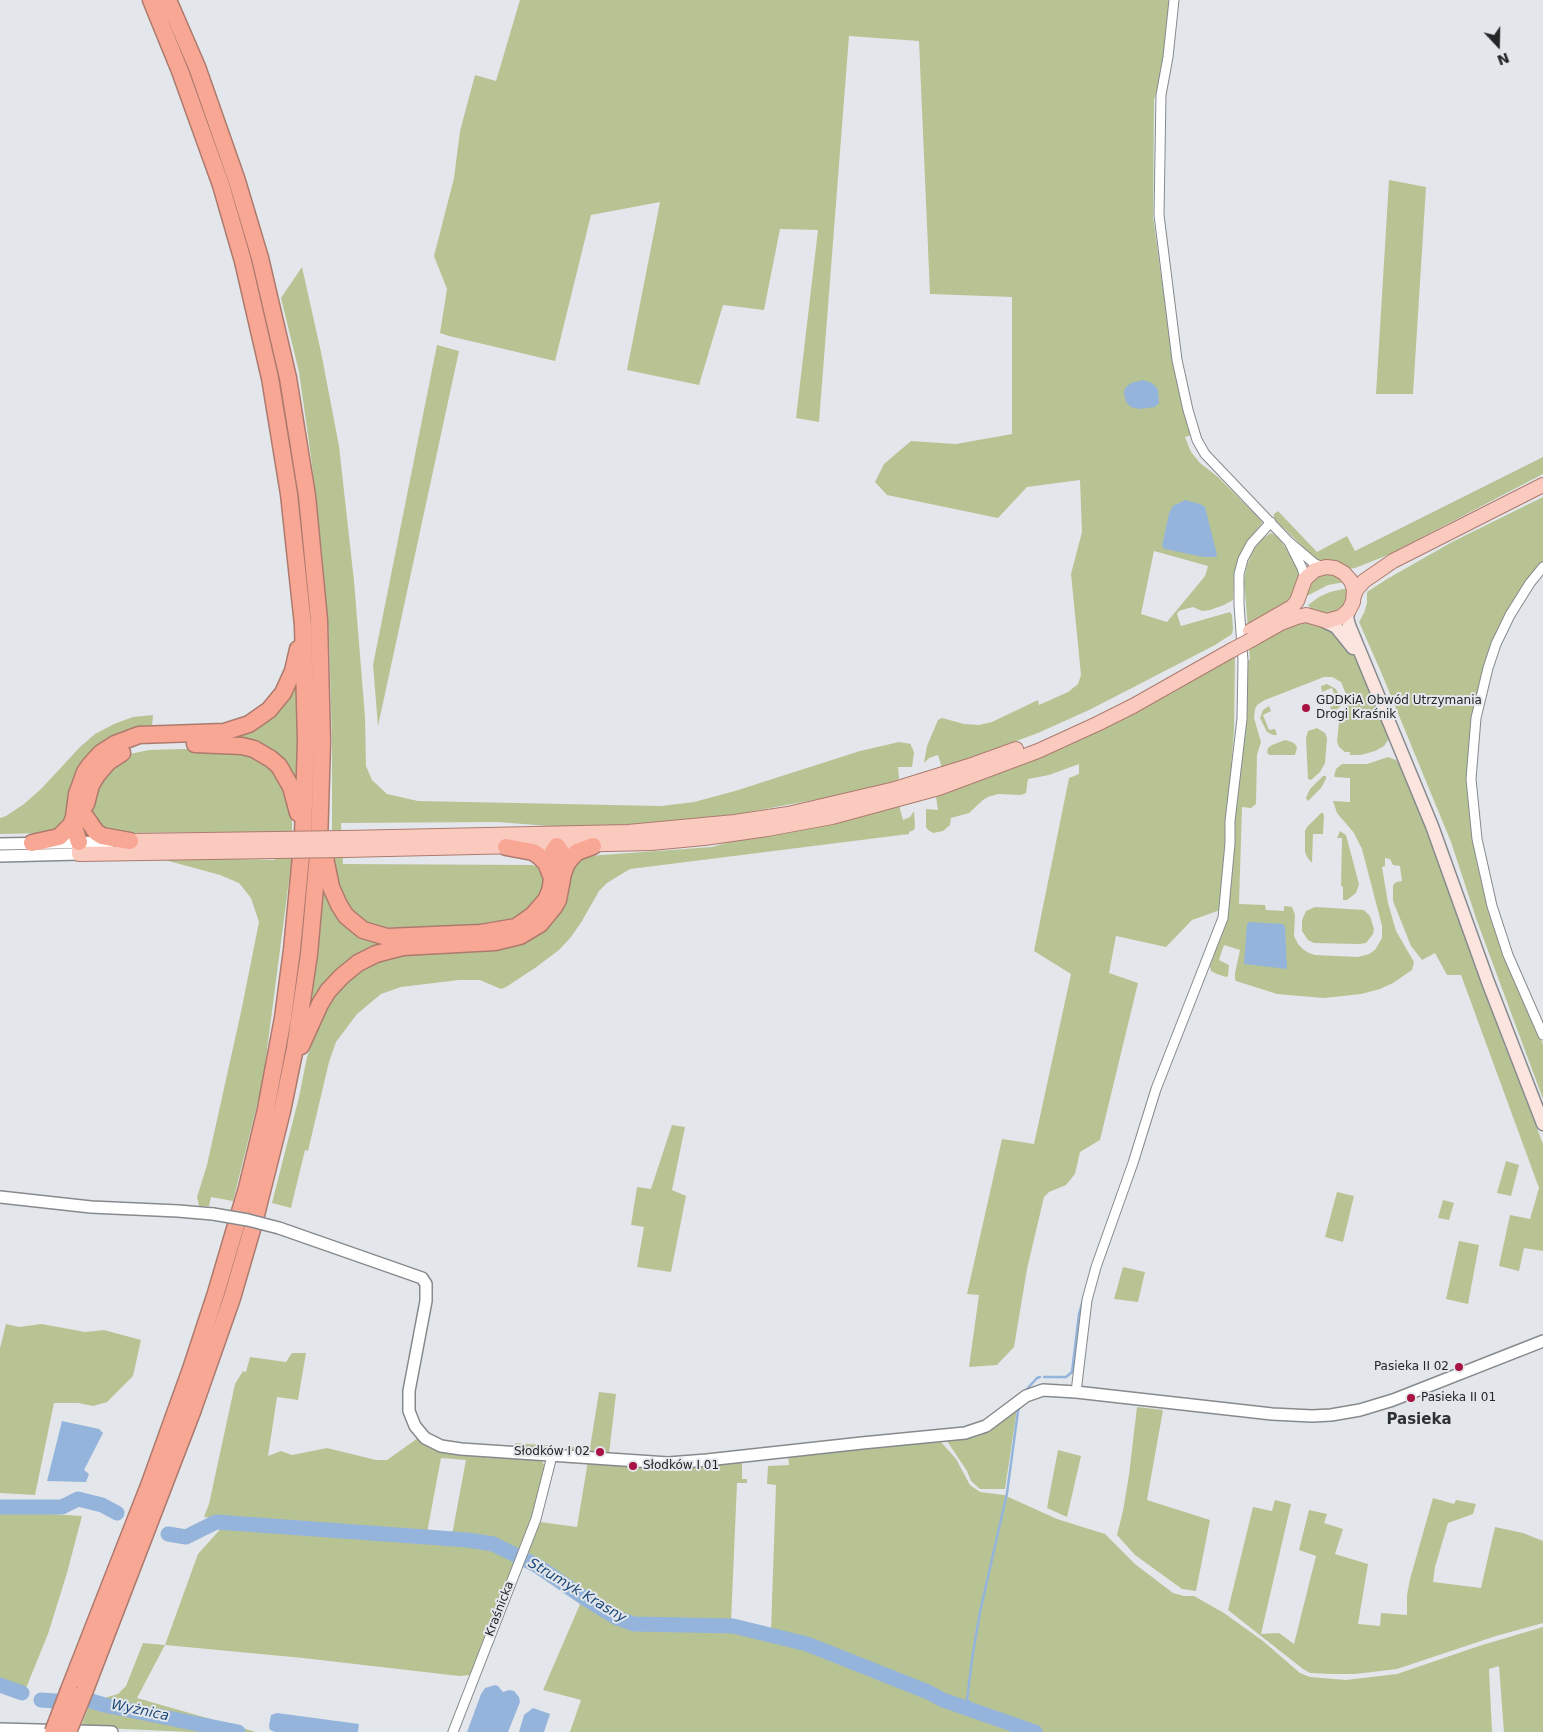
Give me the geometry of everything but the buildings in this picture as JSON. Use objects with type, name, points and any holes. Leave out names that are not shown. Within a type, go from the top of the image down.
[{"type":"highway","points":[[68,1732],[77,1690],[178,1407],[216,1293],[247,1188],[269,1093],[283,1018],[292,950],[303,835],[306,741],[303,625],[287,476],[270,378],[256,312],[234,228],[209,148],[184,80],[151,0]]},
{"type":"highway","points":[[53,1732],[77,1690],[164,1488],[219,1336],[255,1220],[282,1111],[309,954],[320,813],[322,742],[319,620],[308,505],[288,378],[260,258],[237,181],[199,75],[168,0]]},
{"type":"highway","points":[[79,848],[83,838],[79,816],[79,786],[85,772],[101,753],[115,744],[140,735],[224,732],[249,724],[269,710],[288,683],[296,659],[303,625]]},
{"type":"highway","points":[[32,843],[59,837],[79,816],[97,775],[108,762],[124,752],[146,745],[229,745],[254,749],[271,759],[278,766],[291,787],[303,835]]},
{"type":"highway","points":[[320,813],[326,866],[335,896],[346,916],[363,930],[387,937],[471,934],[493,932],[516,926],[525,922],[539,909],[570,858],[577,852],[593,846]]},
{"type":"highway","points":[[79,816],[102,836],[130,842]]},
{"type":"highway","points":[[289,1074],[320,1004],[334,983],[354,966],[376,954],[402,947],[494,942],[520,936],[540,924],[554,907],[559,894],[553,852],[557,840]]},
{"type":"highway","points":[[506,847],[533,852],[546,862],[557,879]]},
{"type":"main road","points":[[1543,485],[1393,561],[1364,581],[1356,590],[1349,610],[1348,622],[1432,826],[1490,989],[1543,1124]]},
{"type":"main road","points":[[79,848],[557,840],[593,846],[670,842],[767,829],[832,817],[932,790],[1038,751],[1097,724],[1181,680],[1250,635],[1292,607],[1297,601],[1301,587],[1312,572],[1326,567],[1341,571],[1357,572],[1393,561]]},
{"type":"main road","points":[[1341,571],[1351,581],[1354,596]]},
{"type":"main road","points":[[1301,587],[1301,600],[1304,608],[1319,619],[1336,627],[1364,664]]},
{"type":"main road","points":[[1250,635],[1302,616],[1319,619],[1338,619],[1349,610]]},
{"type":"main road","points":[[344,844],[506,847],[637,831],[736,822],[788,814],[895,789],[969,766],[1057,733],[1232,646]]},
{"type":"main road","points":[[130,842],[276,845]]},
{"type":"street","points":[[1174,0],[1168,57],[1161,95],[1159,215],[1177,360],[1188,410],[1199,445],[1210,460],[1289,542],[1315,564],[1326,567]]},
{"type":"street","points":[[1076,1392],[1087,1300],[1096,1267],[1133,1163],[1156,1089],[1223,918],[1230,843],[1230,821],[1242,720],[1243,661],[1239,604],[1240,574],[1243,559],[1251,544],[1271,522]]},
{"type":"street","points":[[1289,542],[1304,575],[1301,587]]},
{"type":"street","points":[[1543,567],[1530,583],[1510,615],[1496,644],[1476,718],[1471,779],[1477,839],[1492,906],[1505,947],[1543,1035]]},
{"type":"street","points":[[0,856],[130,842]]},
{"type":"street","points":[[0,844],[32,843],[79,848]]},
{"type":"street","points":[[0,1196],[92,1207],[212,1214],[248,1220],[279,1228],[414,1274],[425,1281],[427,1288],[409,1391],[408,1402],[412,1420],[420,1434],[425,1438],[441,1446],[461,1449],[668,1463],[960,1434],[973,1432],[986,1426],[1019,1400],[1043,1390],[1272,1414],[1331,1415],[1360,1410],[1393,1400],[1543,1341]]},
{"type":"street","name":"Kraśnicka","points":[[453,1732],[476,1676],[494,1622],[536,1519],[552,1456]]},
{"type":"street","points":[[0,1729],[112,1732]]},
{"type":"green space","points":[[520,0],[1172,0],[1162,72],[1154,100],[1153,217],[1173,362],[1192,435],[1185,437],[1191,452],[1200,463],[1218,477],[1262,523],[1245,545],[1238,559],[1234,573],[1233,600],[1210,610],[1202,611],[1193,607],[1179,611],[1177,614],[1181,626],[1230,612],[1232,615],[1232,634],[1215,645],[1089,710],[1038,733],[942,768],[938,755],[929,758],[924,763],[927,746],[938,720],[942,718],[964,724],[979,725],[992,722],[1038,700],[1039,705],[1068,692],[1078,684],[1081,675],[1071,574],[1082,532],[1080,480],[1027,487],[998,518],[887,495],[875,482],[884,464],[911,441],[956,444],[1012,434],[1012,297],[930,294],[919,41],[849,36],[819,422],[796,418],[818,230],[780,229],[764,310],[723,305],[699,385],[627,370],[660,202],[591,215],[555,361],[440,333],[447,289],[434,256],[454,178],[460,131],[475,75],[496,81]],"holes":[[[1154,551],[1208,566],[1205,576],[1167,622],[1141,614]]]},
{"type":"green space","points":[[1389,180],[1426,187],[1413,394],[1376,394]]},
{"type":"green space","points":[[302,267],[339,446],[354,581],[365,717],[366,766],[372,780],[387,794],[418,801],[661,806],[694,802],[735,791],[860,751],[899,742],[911,744],[914,753],[912,767],[898,767],[899,779],[874,789],[721,817],[599,830],[498,822],[341,823],[343,864],[533,865],[544,870],[543,889],[535,904],[515,918],[482,925],[376,928],[358,920],[342,901],[332,874],[332,741],[329,636],[322,555],[299,372],[281,298]]},
{"type":"green space","points":[[437,345],[459,351],[378,726],[373,665]]},
{"type":"green space","points":[[1543,457],[1543,474],[1388,555],[1355,568],[1348,569],[1318,561],[1274,517],[1274,514],[1278,511],[1317,552],[1347,536],[1355,551]]},
{"type":"green space","points":[[1543,497],[1543,563],[1528,580],[1476,701],[1470,738],[1467,777],[1476,859],[1485,897],[1502,949],[1543,1044],[1543,1099],[1477,921],[1451,842],[1359,622],[1367,603],[1367,592],[1452,542]]},
{"type":"green space","points":[[1271,533],[1277,536],[1294,559],[1299,569],[1298,581],[1293,600],[1248,628],[1244,581],[1247,565],[1253,551],[1262,539]]},
{"type":"green space","points":[[1328,571],[1345,582],[1328,585],[1305,597],[1310,580]]},
{"type":"green space","points":[[1348,588],[1350,590],[1342,612],[1335,616],[1311,609],[1308,605],[1330,592]]},
{"type":"green space","points":[[1297,620],[1328,626],[1352,653],[1362,671],[1390,737],[1384,746],[1361,755],[1350,755],[1350,752],[1345,752],[1339,747],[1337,741],[1339,722],[1336,721],[1347,710],[1348,699],[1341,682],[1332,677],[1324,677],[1265,700],[1257,705],[1254,718],[1261,742],[1257,755],[1256,804],[1251,808],[1242,807],[1239,904],[1265,905],[1266,910],[1284,911],[1284,906],[1292,907],[1295,915],[1294,936],[1298,944],[1309,953],[1315,955],[1358,957],[1375,950],[1382,938],[1382,926],[1362,849],[1354,833],[1337,813],[1333,801],[1350,802],[1350,778],[1334,776],[1336,769],[1342,764],[1367,764],[1388,757],[1396,760],[1410,782],[1409,785],[1483,989],[1543,1144],[1543,1251],[1524,1248],[1519,1271],[1499,1266],[1510,1215],[1530,1219],[1539,1188],[1461,975],[1447,975],[1435,953],[1422,960],[1411,946],[1393,901],[1393,885],[1396,882],[1402,881],[1400,866],[1393,865],[1390,859],[1385,858],[1385,866],[1382,867],[1388,903],[1396,931],[1414,962],[1412,970],[1393,983],[1361,994],[1324,998],[1277,994],[1236,981],[1235,973],[1240,950],[1224,945],[1219,960],[1229,965],[1228,976],[1226,977],[1211,971],[1210,967],[1221,932],[1247,660],[1250,660],[1249,646]]},
{"type":"green space","points":[[1235,656],[1234,731],[1220,910],[1192,920],[1166,947],[1116,936],[1109,973],[1138,983],[1100,1140],[1080,1152],[1075,1174],[1066,1185],[1049,1192],[1044,1197],[1027,1269],[1014,1347],[997,1365],[969,1367],[979,1295],[967,1294],[1002,1139],[1034,1144],[1071,974],[1034,951],[1069,778],[1079,774],[1079,764],[1049,775],[1028,779],[1026,793],[1021,795],[998,794],[988,797],[969,813],[951,818],[950,825],[943,831],[933,833],[928,830],[926,827],[926,809],[938,810],[936,797],[940,793],[1163,696]]},
{"type":"green space","points":[[298,679],[297,789],[290,770],[279,755],[255,741],[234,737],[259,728],[281,710]]},
{"type":"green space","points":[[1327,684],[1336,689],[1341,699],[1340,707],[1332,713],[1330,707],[1338,704],[1332,688],[1322,692],[1321,686]]},
{"type":"green space","points":[[1269,706],[1271,711],[1263,715],[1269,730],[1275,729],[1277,735],[1267,732],[1260,718],[1263,710]]},
{"type":"green space","points":[[153,715],[152,726],[129,730],[107,739],[77,767],[70,786],[66,818],[57,830],[46,833],[0,834],[0,818],[24,804],[95,734],[133,717]]},
{"type":"green space","points":[[1317,728],[1325,733],[1327,738],[1325,763],[1320,772],[1311,780],[1308,779],[1306,738],[1308,731]]},
{"type":"green space","points":[[1285,740],[1295,744],[1297,748],[1295,755],[1270,755],[1267,753],[1268,748],[1272,745]]},
{"type":"green space","points":[[223,749],[250,753],[279,775],[290,801],[292,819],[292,857],[263,1081],[233,1201],[211,1197],[209,1206],[199,1206],[197,1197],[207,1165],[259,922],[251,898],[239,883],[220,875],[154,857],[275,860],[273,832],[111,833],[93,821],[90,809],[98,782],[115,762],[130,754],[149,750]]},
{"type":"green space","points":[[1323,776],[1326,776],[1326,779],[1321,788],[1308,801],[1306,798],[1310,789]]},
{"type":"green space","points":[[899,805],[903,820],[910,817],[914,811],[915,826],[914,830],[909,832],[909,834],[630,869],[607,883],[599,891],[582,921],[559,950],[535,968],[501,989],[480,980],[459,980],[401,987],[381,994],[357,1014],[336,1042],[329,1062],[308,1151],[305,1150],[291,1208],[272,1203],[299,1097],[307,1057],[323,1012],[339,989],[358,971],[390,956],[508,947],[527,941],[543,932],[554,921],[567,895],[570,871],[579,859],[588,856],[712,847],[739,839]]},
{"type":"green space","points":[[1322,812],[1324,815],[1323,834],[1313,834],[1312,863],[1305,852],[1305,831]]},
{"type":"green space","points":[[1340,831],[1346,835],[1359,884],[1356,893],[1347,900],[1343,900],[1343,887],[1341,886],[1342,838],[1337,838]]},
{"type":"green space","points":[[324,888],[342,924],[360,936],[390,944],[367,951],[345,962],[322,986],[308,1010]]},
{"type":"green space","points":[[1315,907],[1364,910],[1370,916],[1374,929],[1373,934],[1366,943],[1314,943],[1308,940],[1302,931],[1302,920],[1306,911]]},
{"type":"green space","points":[[672,1125],[685,1127],[672,1190],[686,1196],[671,1272],[637,1267],[644,1227],[631,1225],[637,1187],[651,1189]]},
{"type":"green space","points":[[1506,1161],[1519,1165],[1511,1196],[1497,1193]]},
{"type":"green space","points":[[1337,1192],[1354,1196],[1343,1242],[1325,1237]]},
{"type":"green space","points":[[1443,1200],[1454,1203],[1449,1220],[1438,1218]]},
{"type":"green space","points":[[1459,1241],[1479,1245],[1468,1304],[1446,1299]]},
{"type":"green space","points":[[1123,1267],[1145,1272],[1138,1302],[1114,1299]]},
{"type":"green space","points":[[6,1324],[19,1327],[42,1324],[85,1332],[104,1330],[141,1340],[133,1376],[107,1402],[93,1406],[78,1403],[54,1403],[35,1495],[0,1493],[0,1348]]},
{"type":"green space","points":[[292,1353],[306,1353],[298,1400],[277,1397],[268,1456],[281,1451],[292,1455],[327,1448],[376,1460],[387,1460],[418,1438],[541,1460],[545,1466],[534,1510],[518,1553],[494,1542],[452,1535],[466,1460],[441,1458],[427,1533],[204,1517],[209,1504],[235,1384],[243,1371],[246,1372],[250,1357],[286,1362]]},
{"type":"green space","points":[[599,1392],[616,1394],[609,1454],[566,1451],[568,1447],[590,1448]]},
{"type":"green space","points":[[1137,1407],[1163,1410],[1147,1500],[1210,1520],[1196,1591],[1182,1589],[1135,1555],[1117,1535],[1129,1475]]},
{"type":"green space","points":[[1017,1409],[1005,1489],[980,1489],[971,1481],[967,1471],[947,1441],[976,1437],[985,1433]]},
{"type":"green space","points":[[941,1442],[956,1459],[970,1485],[980,1492],[1004,1495],[1057,1519],[1105,1534],[1135,1564],[1173,1593],[1194,1596],[1224,1613],[1263,1641],[1300,1673],[1310,1677],[1346,1680],[1397,1674],[1479,1646],[1543,1627],[1543,1732],[1504,1732],[1499,1666],[1489,1669],[1492,1732],[1042,1732],[943,1698],[934,1692],[807,1641],[771,1630],[776,1485],[767,1484],[768,1466],[789,1465],[788,1455]]},
{"type":"green space","points":[[515,1443],[555,1446],[554,1450],[516,1447]]},
{"type":"green space","points":[[1058,1450],[1081,1456],[1067,1517],[1047,1508]]},
{"type":"green space","points":[[742,1460],[742,1479],[747,1479],[747,1483],[737,1483],[731,1622],[634,1621],[618,1614],[586,1593],[584,1596],[526,1558],[540,1522],[577,1527],[588,1461]]},
{"type":"green space","points":[[1433,1498],[1454,1504],[1456,1500],[1476,1504],[1473,1514],[1448,1523],[1435,1567],[1433,1582],[1481,1588],[1495,1527],[1523,1533],[1543,1541],[1543,1623],[1496,1636],[1397,1669],[1355,1674],[1331,1674],[1310,1673],[1303,1669],[1228,1610],[1253,1507],[1272,1511],[1275,1500],[1291,1504],[1261,1634],[1279,1633],[1294,1644],[1316,1556],[1299,1550],[1309,1510],[1327,1514],[1324,1523],[1343,1529],[1335,1554],[1368,1564],[1358,1624],[1380,1626],[1381,1613],[1407,1615],[1407,1595],[1410,1579]]},
{"type":"green space","points":[[0,1511],[82,1516],[48,1634],[24,1693],[0,1684]]},
{"type":"green space","points":[[225,1524],[468,1541],[492,1545],[517,1557],[449,1732],[447,1732],[470,1675],[459,1676],[303,1658],[165,1645],[198,1554]]},
{"type":"green space","points":[[581,1602],[628,1627],[729,1629],[798,1646],[956,1708],[1026,1732],[570,1732],[581,1700],[543,1690]]},
{"type":"green space","points":[[143,1643],[165,1645],[137,1698],[256,1732],[244,1732],[94,1700],[95,1698],[104,1698],[118,1694],[126,1686]]},
{"type":"green space","points":[[90,1702],[105,1707],[234,1732],[81,1727]]},
{"type":"water","points":[[1143,380],[1152,383],[1158,389],[1159,403],[1155,407],[1140,409],[1131,407],[1126,402],[1125,388],[1131,383]]},
{"type":"water","points":[[1185,500],[1205,507],[1216,557],[1203,557],[1165,549],[1162,546],[1169,513],[1173,506]]},
{"type":"water","points":[[1249,922],[1283,924],[1285,927],[1287,969],[1244,964],[1247,924]]},
{"type":"water","points":[[62,1421],[99,1429],[103,1433],[84,1470],[89,1474],[86,1482],[47,1481]]},
{"type":"water","points":[[495,1685],[503,1692],[514,1691],[519,1697],[520,1702],[508,1732],[467,1732],[481,1694],[485,1688]]},
{"type":"water","points":[[533,1708],[550,1714],[544,1732],[519,1732],[524,1715]]},
{"type":"water","points":[[277,1713],[359,1724],[358,1732],[275,1732],[270,1730],[269,1726],[271,1715]]},
{"type":"waterway","points":[[1044,1377],[1066,1377],[1072,1372],[1079,1314],[1083,1300]]},
{"type":"waterway","points":[[1027,1389],[1040,1377]]},
{"type":"waterway","points":[[977,1712],[975,1707],[967,1700],[972,1659],[980,1612],[1007,1493],[1020,1407]]},
{"type":"waterway","name":"Strumyk Krasny","points":[[0,1507],[62,1507],[78,1499],[102,1505],[117,1513]]},
{"type":"waterway","name":"Strumyk Krasny","points":[[168,1534],[186,1537],[216,1522],[468,1540],[493,1544],[536,1565],[617,1618],[634,1624],[733,1626],[807,1644],[928,1692],[943,1700],[1035,1732]]},
{"type":"waterway","name":"Wyżnica","points":[[0,1685],[22,1693]]},
{"type":"waterway","name":"Wyżnica","points":[[41,1700],[68,1702],[85,1699],[104,1705],[238,1732]]},
{"type":"place","name":"GDDKiA Obwód Utrzymania Drogi Kraśnik","points":[[1306,708]]},
{"type":"place","name":"Pasieka II 02","points":[[1459,1367]]},
{"type":"place","name":"Pasieka II 01","points":[[1411,1398]]},
{"type":"place","name":"Słodków I 02","points":[[600,1452]]},
{"type":"place","name":"Słodków I 01","points":[[633,1466]]},
{"type":"district","name":"Pasieka","points":[[1419,1420]]}]
